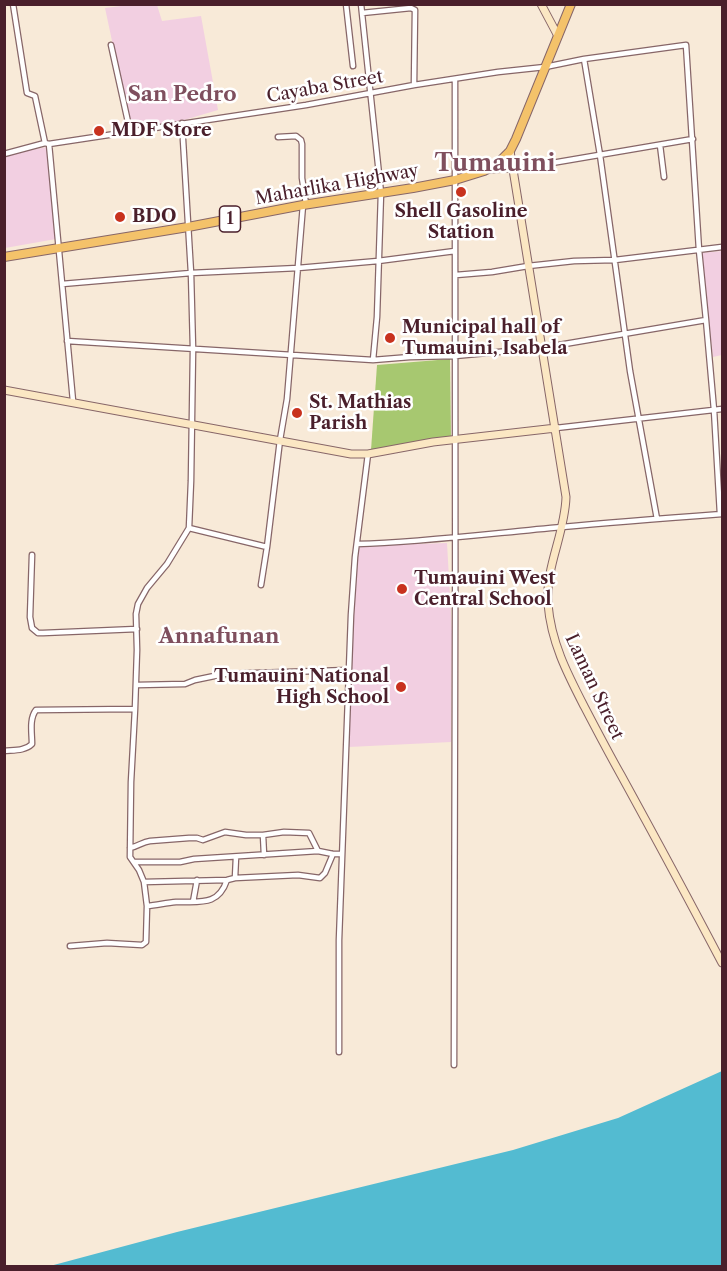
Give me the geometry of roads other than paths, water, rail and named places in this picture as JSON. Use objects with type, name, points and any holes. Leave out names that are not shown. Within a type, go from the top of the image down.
[{"type":"main road","points":[[541,4],[558,36]]},
{"type":"main road","name":"Maharlika Highway","points":[[4,256],[188,227],[305,204],[455,180],[484,171],[497,164],[510,151],[571,4]]},
{"type":"main road","name":"Laman Street","points":[[510,151],[566,497],[566,511],[549,571],[548,601],[553,633],[561,658],[599,735],[723,963]]},
{"type":"main road","points":[[4,390],[73,401],[340,453],[368,454],[433,442],[556,428]]},
{"type":"street","points":[[14,4],[27,93],[35,96],[47,143],[73,401]]},
{"type":"street","points":[[346,4],[353,66]]},
{"type":"street","points":[[361,4],[381,193],[374,360]]},
{"type":"street","points":[[362,13],[411,8],[415,10],[414,85]]},
{"type":"street","points":[[349,21],[362,20]]},
{"type":"street","points":[[111,45],[130,131]]},
{"type":"street","name":"Cayaba Street","points":[[4,154],[47,143],[306,105],[498,72],[686,45],[693,139]]},
{"type":"street","points":[[584,59],[638,418],[657,519]]},
{"type":"street","points":[[454,1065],[455,79]]},
{"type":"street","points":[[70,946],[107,943],[142,945],[147,938],[144,882],[130,858],[136,614],[138,604],[147,588],[167,564],[189,528],[193,349],[182,123]]},
{"type":"street","points":[[261,585],[287,399],[305,204],[301,140],[296,136],[278,137]]},
{"type":"street","points":[[357,544],[455,538],[722,514],[699,250],[693,139],[512,169],[484,171]]},
{"type":"street","points":[[660,145],[664,177]]},
{"type":"street","points":[[456,275],[723,247]]},
{"type":"street","points":[[62,284],[190,273],[298,268],[455,251]]},
{"type":"street","points":[[67,341],[374,360],[455,356],[541,348],[706,321]]},
{"type":"street","points":[[556,428],[723,409]]},
{"type":"street","points":[[339,1052],[339,940],[348,670],[353,583],[368,454]]},
{"type":"street","points":[[189,528],[267,547]]},
{"type":"street","points":[[33,555],[30,617],[32,628],[35,631],[43,633],[137,629]]},
{"type":"street","points":[[136,685],[185,684],[224,674],[348,670]]},
{"type":"street","points":[[4,751],[20,750],[32,744],[33,714],[36,710],[135,709]]},
{"type":"street","points":[[130,848],[156,840],[197,838],[203,840],[225,832],[246,836],[284,832],[309,833],[318,851]]},
{"type":"street","points":[[264,835],[264,855]]},
{"type":"street","points":[[134,862],[180,862],[318,851],[342,854]]},
{"type":"street","points":[[144,882],[298,875],[320,878],[325,873],[333,854]]},
{"type":"street","points":[[235,878],[236,857]]},
{"type":"street","points":[[193,902],[197,880]]},
{"type":"street","points":[[147,906],[164,903],[207,902],[219,894],[227,880]]},
{"type":"water","points":[[722,1071],[722,1266],[50,1266],[177,1232],[513,1150],[618,1118]]},
{"type":"place","name":"MDF Store","points":[[99,131]]},
{"type":"place","name":"Shell Gasoline Station","points":[[461,192]]},
{"type":"place","name":"BDO","points":[[120,217]]},
{"type":"place","name":"Municipal hall of Tumauini, Isabela","points":[[390,338]]},
{"type":"place","name":"St. Mathias Parish","points":[[297,413]]},
{"type":"place","name":"Tumauini West Central School","points":[[402,589]]},
{"type":"place","name":"Tumauini National High School","points":[[401,687]]},
{"type":"district","name":"San Pedro","points":[[182,95]]},
{"type":"district","name":"Tumauini","points":[[495,164]]},
{"type":"district","name":"Annafunan","points":[[219,637]]}]
